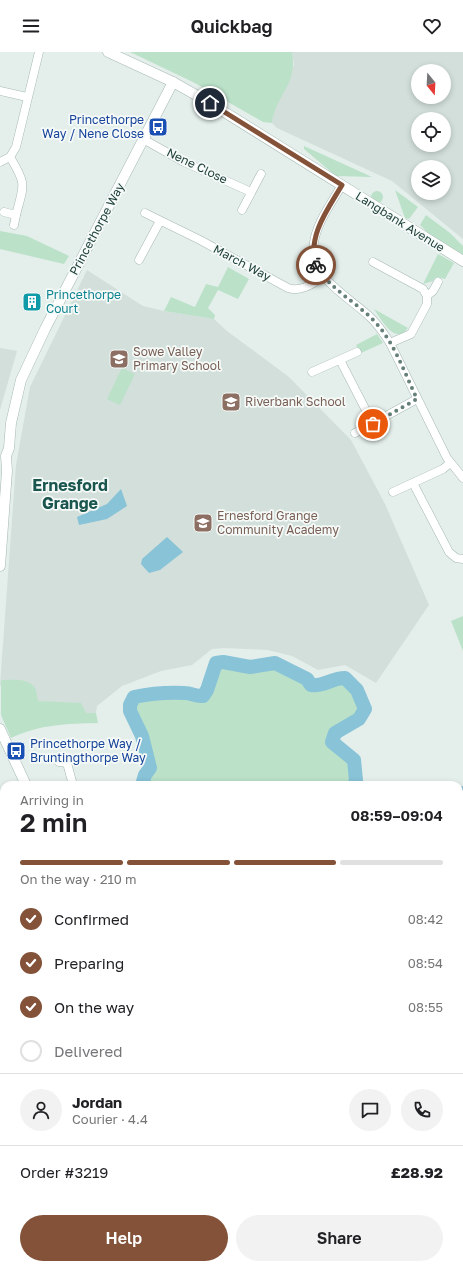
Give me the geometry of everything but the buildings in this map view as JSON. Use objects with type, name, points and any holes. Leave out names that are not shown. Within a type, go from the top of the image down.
[{"type":"street","points":[[0,162],[10,157],[16,147],[39,52]]},
{"type":"street","name":"Langbank Avenue","points":[[108,52],[173,82],[252,128],[463,261]]},
{"type":"street","name":"Princethorpe Way","points":[[0,566],[7,471],[3,456],[9,448],[11,423],[21,380],[45,328],[173,82]]},
{"type":"street","points":[[0,91],[27,97]]},
{"type":"street","name":"Nene Close","points":[[143,139],[184,162],[251,192]]},
{"type":"street","points":[[10,157],[23,181],[14,225]]},
{"type":"street","points":[[242,210],[260,174]]},
{"type":"street","points":[[342,185],[323,217],[315,237],[315,260],[322,274],[334,288],[374,321],[390,343],[450,463],[463,478]]},
{"type":"street","points":[[4,212],[16,215]]},
{"type":"street","name":"March Way","points":[[145,213],[288,288],[296,290],[304,288],[321,278],[322,274]]},
{"type":"street","points":[[139,260],[160,221]]},
{"type":"street","points":[[373,262],[423,289],[427,296],[427,304],[411,334],[390,343]]},
{"type":"street","points":[[427,296],[433,292],[438,282]]},
{"type":"street","points":[[312,372],[357,352]]},
{"type":"street","points":[[340,360],[373,424]]},
{"type":"street","points":[[355,433],[417,399]]},
{"type":"street","points":[[393,492],[443,469],[450,463]]},
{"type":"street","points":[[413,483],[449,552],[456,558],[463,559]]},
{"type":"street","points":[[0,729],[24,781]]},
{"type":"street","points":[[66,761],[72,781]]},
{"type":"shaded area","points":[[292,52],[463,52],[463,239],[415,200],[451,200],[451,160],[411,160],[411,197],[392,181],[277,128],[272,123],[273,114],[294,65]]},
{"type":"shaded area","name":"Ernesford Grange Community Academy","points":[[87,270],[143,306],[214,319],[227,331],[289,377],[351,440],[385,504],[429,605],[376,683],[345,665],[318,670],[292,656],[268,650],[225,648],[212,649],[192,665],[161,671],[122,686],[97,706],[96,713],[27,715],[0,685],[16,465],[30,387]]},
{"type":"shaded area","points":[[0,348],[17,351],[0,410]]},
{"type":"green space","points":[[130,52],[292,52],[293,63],[292,73],[274,113],[272,123],[263,122],[193,82]]},
{"type":"green space","points":[[304,146],[372,177],[336,176],[304,149]]},
{"type":"green space","points":[[395,190],[418,207],[409,219],[405,218]]},
{"type":"green space","points":[[375,191],[379,191],[383,197],[379,203],[375,203],[371,199],[371,195]]},
{"type":"green space","points":[[426,215],[450,233],[463,246],[463,255],[428,233],[420,225]]},
{"type":"green space","points":[[0,231],[27,236],[69,256],[64,264],[0,249]]},
{"type":"green space","points":[[438,254],[454,263],[445,279],[438,277],[433,281],[423,284]]},
{"type":"green space","points":[[228,267],[249,279],[238,299],[218,290],[208,308],[215,315],[214,319],[164,311],[171,297],[195,307],[206,284],[218,287]]},
{"type":"green space","points":[[374,309],[408,328],[403,333],[393,333],[384,324]]},
{"type":"green space","points":[[377,334],[383,343],[361,353],[356,345]]},
{"type":"green space","points":[[122,368],[135,374],[120,405],[107,399]]},
{"type":"green space","points":[[463,616],[463,651],[451,621]]},
{"type":"green space","points":[[223,662],[249,667],[275,663],[307,679],[311,685],[320,685],[336,679],[345,678],[357,690],[365,709],[359,719],[335,733],[332,742],[354,760],[356,781],[143,781],[150,768],[142,736],[130,711],[130,705],[134,697],[171,693],[187,693],[203,696],[207,690],[216,663]]},
{"type":"green space","points":[[1,680],[19,680],[32,684],[36,689],[38,701],[81,703],[86,713],[96,713],[98,723],[64,724],[43,727],[11,738],[1,715]]},
{"type":"water","points":[[121,489],[127,506],[107,519],[79,525],[77,517],[107,504]]},
{"type":"water","points":[[167,537],[183,552],[160,570],[149,573],[141,564],[142,559]]},
{"type":"waterway","points":[[143,781],[150,768],[142,736],[130,711],[130,705],[134,697],[171,693],[187,693],[203,696],[207,690],[216,663],[223,662],[250,667],[275,663],[307,679],[311,685],[320,685],[336,679],[345,678],[357,690],[365,709],[359,719],[335,733],[332,742],[354,760],[356,781]]},
{"type":"way so far","points":[[316,265],[334,288],[360,308],[379,326],[390,343],[417,399],[373,424]]},
{"type":"place","name":"Princethorpe Way / Nene Close","points":[[158,127]]},
{"type":"place","name":"Princethorpe Court","points":[[32,302]]},
{"type":"place","name":"Sowe Valley Primary School","points":[[119,359]]},
{"type":"place","name":"Riverbank School","points":[[231,402]]},
{"type":"place","name":"Ernesford Grange Community Academy","points":[[203,523]]},
{"type":"place","name":"Princethorpe Way / Bruntingthorpe Way","points":[[16,751]]},
{"type":"district","name":"Ernesford Grange","points":[[70,494]]},
{"type":"route","points":[[210,103],[342,185],[323,217],[315,237],[314,253],[316,265]]}]
